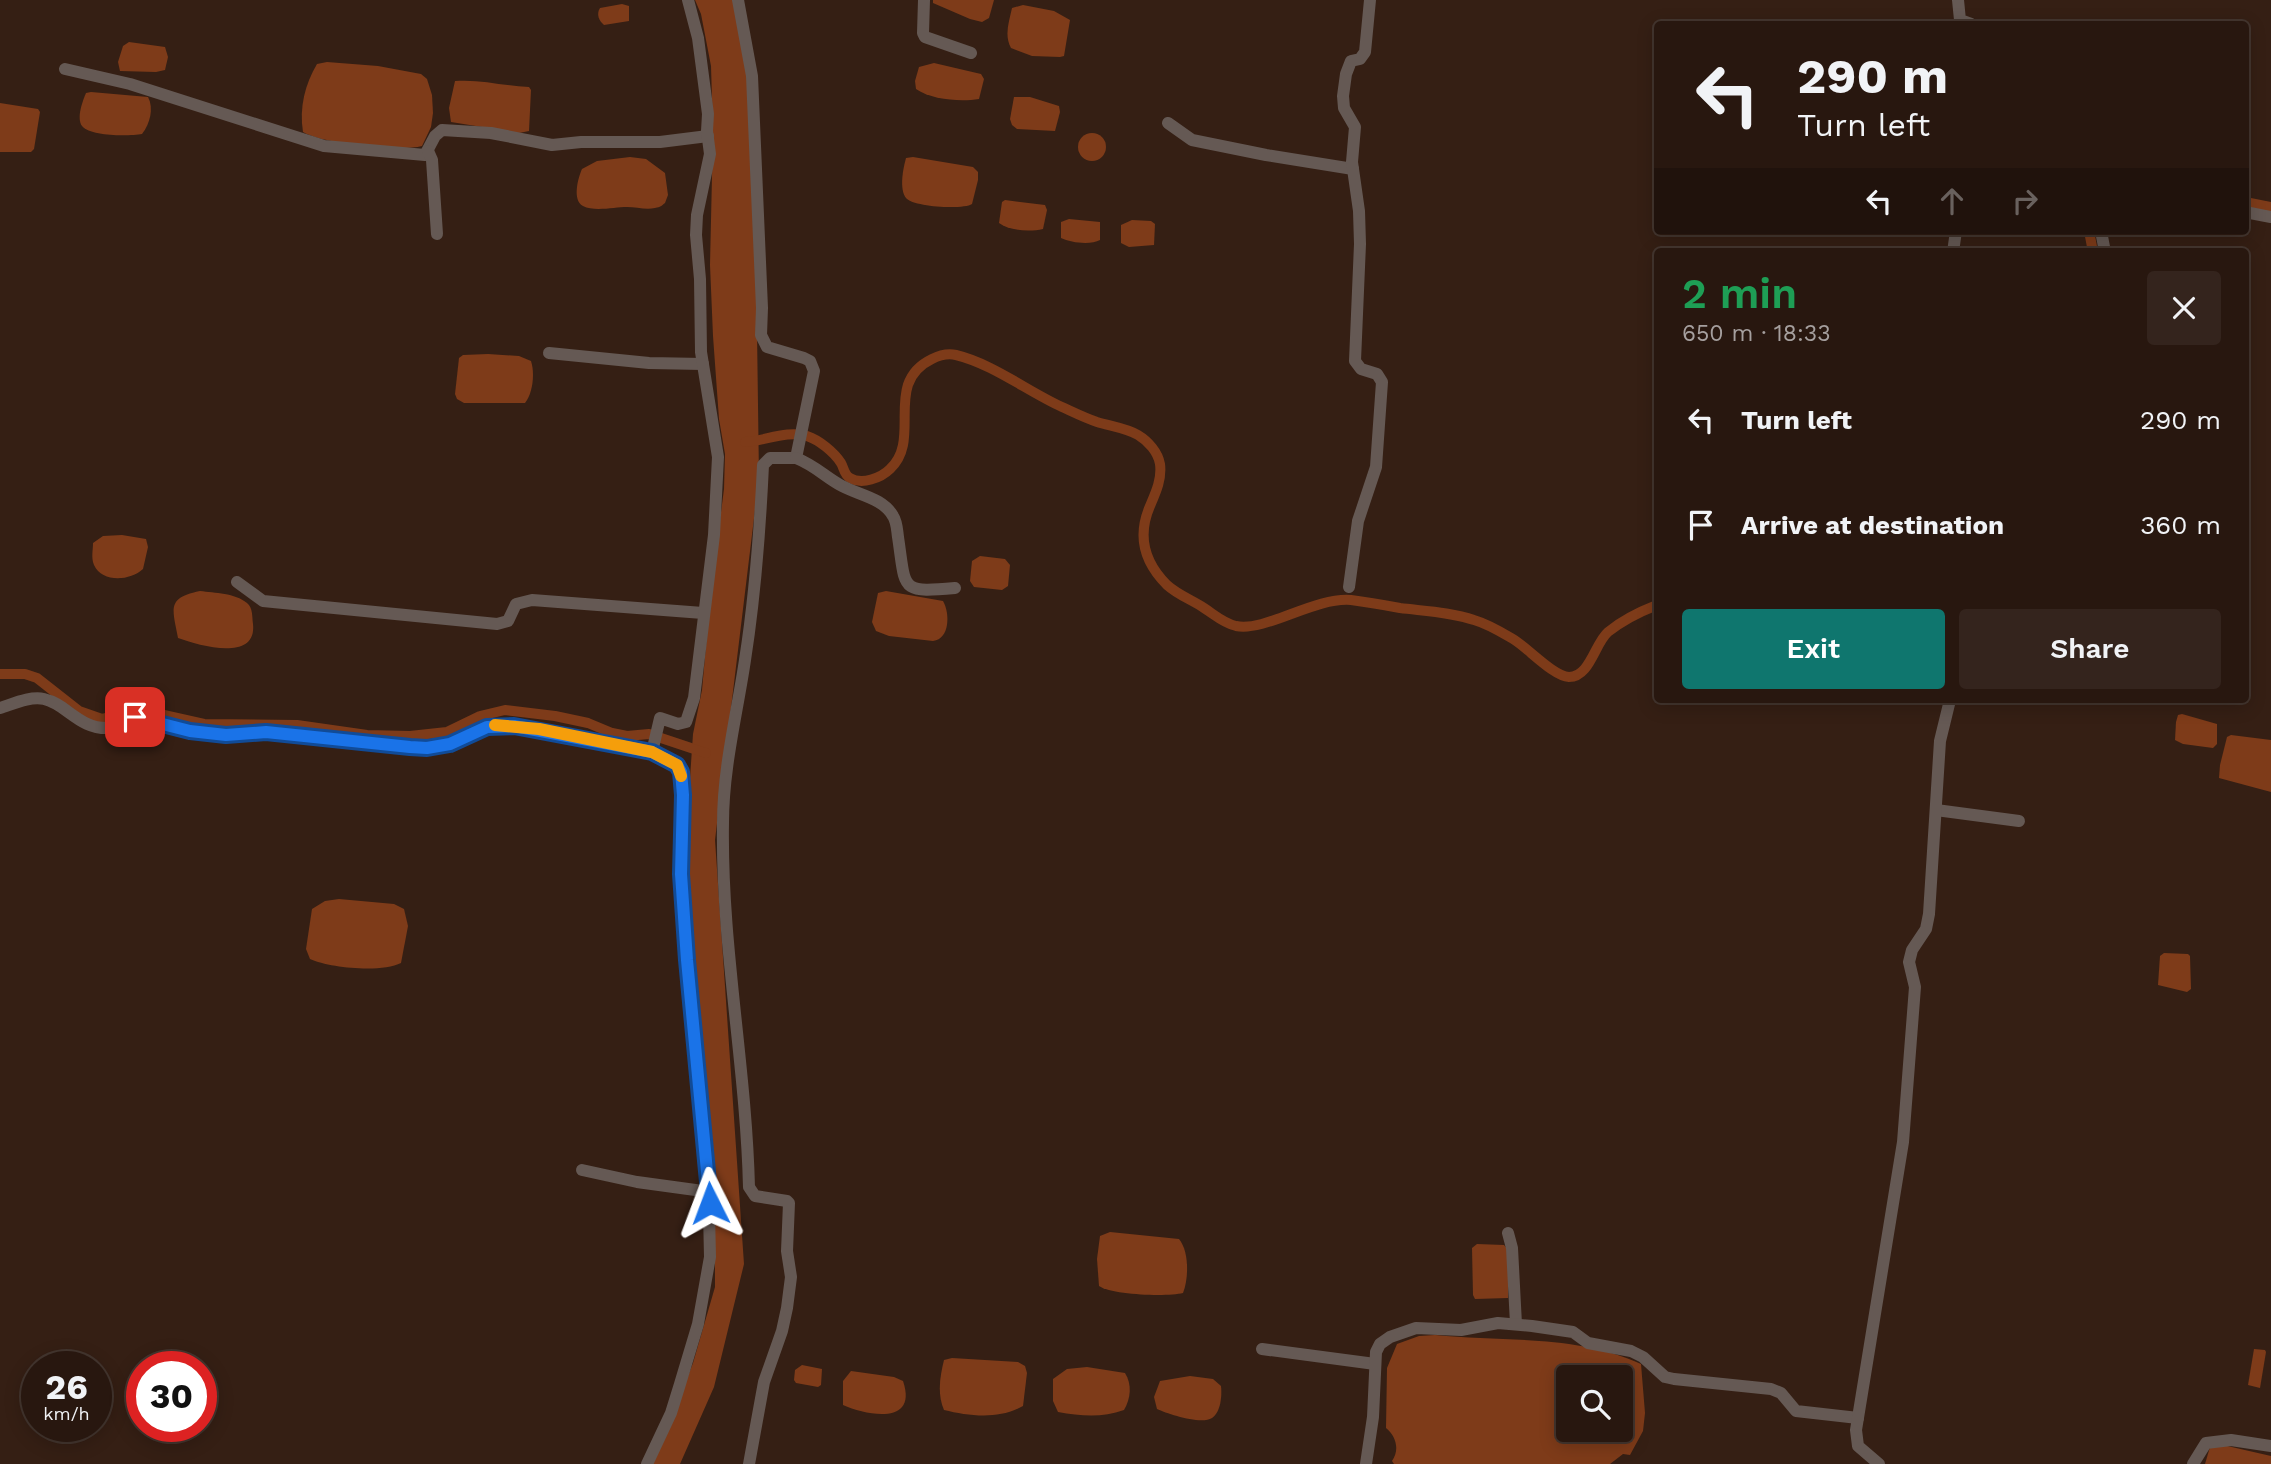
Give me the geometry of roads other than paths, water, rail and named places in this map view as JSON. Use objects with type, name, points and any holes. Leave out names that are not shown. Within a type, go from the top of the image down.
[{"type":"street","points":[[652,749],[660,718],[682,724],[689,716],[697,674],[714,535],[718,457],[703,364],[696,235],[697,215],[710,154],[708,114],[698,38],[688,0]]},
{"type":"street","points":[[738,0],[752,76],[761,335],[766,348],[804,358],[813,365],[813,377],[797,455]]},
{"type":"street","points":[[924,0],[925,37],[971,53]]},
{"type":"street","points":[[1349,587],[1358,521],[1376,467],[1382,383],[1377,374],[1361,369],[1355,360],[1359,211],[1352,162],[1355,127],[1344,108],[1343,96],[1348,66],[1351,61],[1360,59],[1365,52],[1370,0]]},
{"type":"street","points":[[1958,0],[1960,20],[1963,21]]},
{"type":"street","points":[[65,69],[130,84],[324,146],[425,155],[435,136],[442,130],[491,133],[552,145],[581,142],[660,142],[708,136]]},
{"type":"street","points":[[1167,123],[1192,140],[1353,169]]},
{"type":"street","points":[[428,151],[432,160],[437,234]]},
{"type":"street","points":[[2249,213],[2271,217]]},
{"type":"street","points":[[549,353],[649,363],[703,364]]},
{"type":"street","points":[[749,1464],[764,1382],[782,1331],[791,1277],[787,1251],[789,1203],[755,1196],[749,1187],[743,1095],[729,962],[723,810],[745,658],[766,460],[797,455],[844,487],[885,505],[895,517],[904,578],[912,589],[920,591],[956,588]]},
{"type":"street","points":[[237,582],[262,601],[497,624],[508,621],[516,604],[532,600],[703,613]]},
{"type":"street","points":[[0,708],[34,698],[43,699],[97,727],[114,727],[135,717],[190,731],[226,735],[266,732],[427,748],[450,744],[487,727],[514,726],[652,749],[677,765],[682,780],[681,874],[685,929],[710,1192],[710,1257],[698,1324],[671,1413],[647,1464]]},
{"type":"street","points":[[1880,1464],[1858,1446],[1858,1418],[1903,1142],[1915,987],[1909,962],[1912,950],[1926,929],[1929,914],[1940,741],[1949,703]]},
{"type":"street","points":[[1936,810],[2019,821]]},
{"type":"street","points":[[582,1170],[637,1182],[710,1192]]},
{"type":"street","points":[[1508,1233],[1512,1248],[1516,1324]]},
{"type":"street","points":[[1366,1464],[1372,1429],[1376,1352],[1380,1344],[1416,1328],[1461,1330],[1498,1323],[1573,1332],[1588,1343],[1632,1351],[1665,1377],[1771,1389],[1781,1393],[1789,1406],[1796,1411],[1858,1418]]},
{"type":"street","points":[[1262,1349],[1375,1364]]},
{"type":"street","points":[[2193,1464],[2206,1443],[2231,1440],[2271,1446]]},
{"type":"waterway","points":[[2249,203],[2271,207]]},
{"type":"waterway","points":[[2090,235],[2092,248]]},
{"type":"waterway","points":[[745,442],[784,435],[807,436],[830,451],[850,478],[860,481],[877,478],[890,469],[899,457],[903,443],[905,396],[917,369],[938,356],[956,355],[1010,378],[1049,401],[1084,417],[1142,437],[1157,455],[1160,464],[1158,485],[1144,528],[1148,558],[1171,589],[1231,625],[1261,624],[1322,604],[1351,600],[1447,613],[1494,628],[1519,643],[1556,672],[1569,677],[1582,672],[1608,632],[1632,616],[1654,606]]},
{"type":"waterway","points":[[0,674],[25,674],[37,678],[79,711],[102,719],[137,709],[204,724],[297,725],[367,735],[410,736],[447,732],[480,716],[505,710],[588,723],[627,736],[649,734],[706,753]]}]
